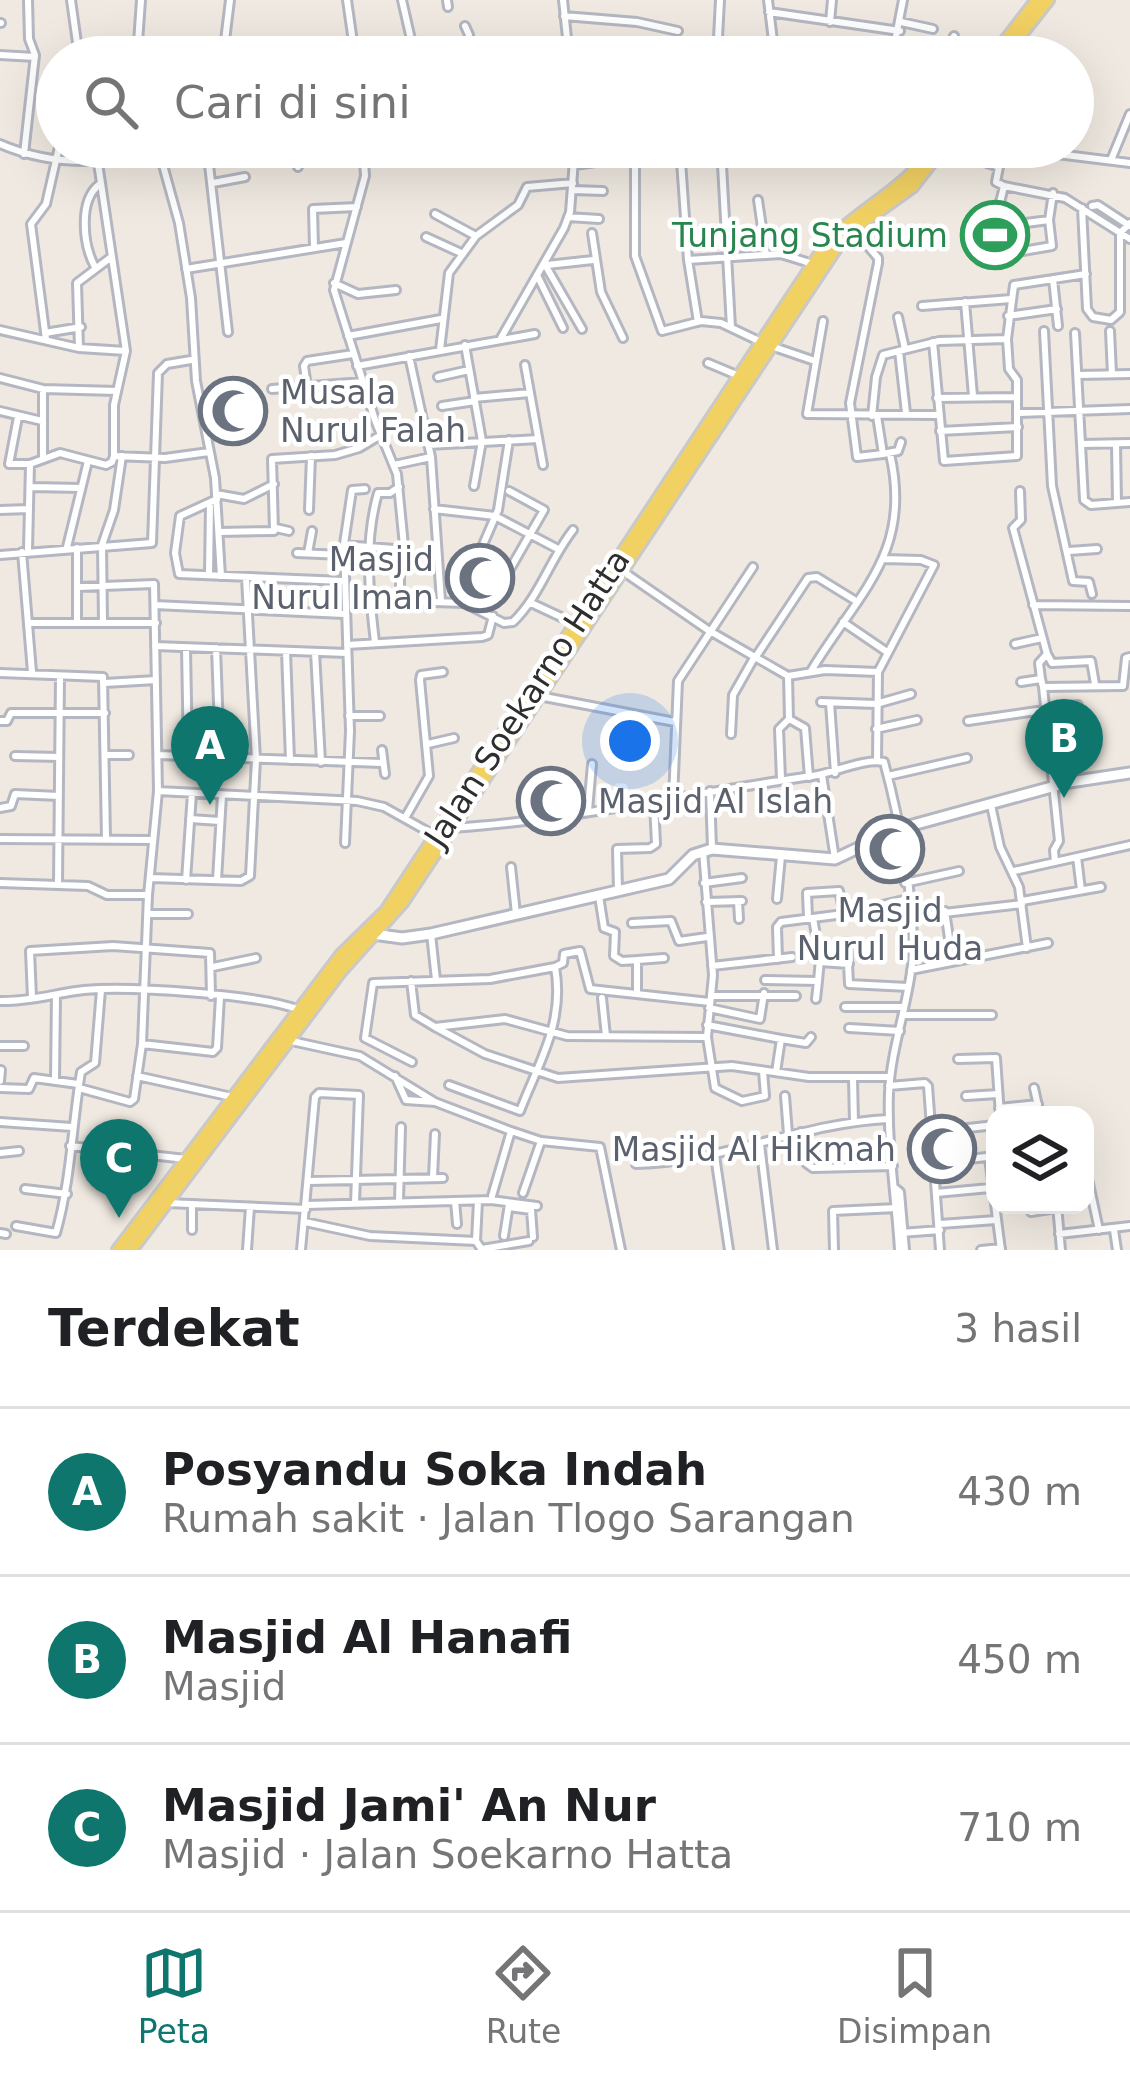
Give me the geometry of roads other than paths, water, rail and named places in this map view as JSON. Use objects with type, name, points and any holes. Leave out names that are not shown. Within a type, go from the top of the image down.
[{"type":"main road","points":[[1009,36],[1037,0]]},
{"type":"main road","points":[[1020,36],[1048,0]]},
{"type":"main road","name":"Jalan Soekarno Hatta","points":[[306,1013],[341,956],[386,911],[444,833],[739,376],[766,344],[813,264],[845,225],[918,168]]},
{"type":"main road","points":[[126,1248],[167,1203],[306,1013],[396,911],[710,427],[827,261],[853,229],[913,188],[928,168]]},
{"type":"main road","points":[[126,1248],[188,1159],[286,1040]]},
{"type":"street","points":[[24,154],[34,57],[28,0]]},
{"type":"street","points":[[71,0],[76,36]]},
{"type":"street","points":[[138,36],[141,0]]},
{"type":"street","points":[[225,36],[230,0]]},
{"type":"street","points":[[347,0],[352,36]]},
{"type":"street","points":[[402,0],[410,36]]},
{"type":"street","points":[[563,0],[567,36]]},
{"type":"street","points":[[719,36],[720,0]]},
{"type":"street","points":[[768,0],[772,36]]},
{"type":"street","points":[[830,22],[832,0]]},
{"type":"street","points":[[899,36],[903,0]]},
{"type":"street","points":[[769,12],[900,32]]},
{"type":"street","points":[[565,16],[678,31]]},
{"type":"street","points":[[901,22],[933,29]]},
{"type":"street","points":[[465,26],[469,36]]},
{"type":"street","points":[[0,55],[34,57]]},
{"type":"street","points":[[1112,160],[1130,114]]},
{"type":"street","points":[[0,144],[24,154],[36,153]]},
{"type":"street","points":[[1094,158],[1130,163]]},
{"type":"street","points":[[45,336],[31,224],[46,204],[54,168]]},
{"type":"street","points":[[98,168],[126,351],[117,391],[119,460],[114,510],[102,545],[103,623]]},
{"type":"street","points":[[163,168],[186,269],[221,576]]},
{"type":"street","points":[[210,168],[228,332]]},
{"type":"street","points":[[344,545],[404,546],[404,514],[394,465],[334,289],[365,168]]},
{"type":"street","points":[[501,338],[568,217],[574,168]]},
{"type":"street","points":[[635,168],[635,256],[664,333],[698,322],[730,327],[814,361]]},
{"type":"street","points":[[681,168],[698,322]]},
{"type":"street","points":[[722,168],[730,327]]},
{"type":"street","points":[[997,215],[999,168]]},
{"type":"street","points":[[213,183],[245,177]]},
{"type":"street","points":[[982,178],[1053,193],[1130,239]]},
{"type":"street","points":[[95,268],[85,220],[87,197],[100,184]]},
{"type":"street","points":[[440,350],[449,273],[476,236],[518,205],[527,187],[603,191]]},
{"type":"street","points":[[1049,220],[1018,224],[1017,252],[1052,246],[1053,193]]},
{"type":"street","points":[[758,200],[766,255]]},
{"type":"street","points":[[1092,206],[1130,224],[1120,233]]},
{"type":"street","points":[[314,248],[313,209],[357,207]]},
{"type":"street","points":[[1082,208],[1089,313],[1102,319],[1116,318],[1123,296],[1120,233]]},
{"type":"street","points":[[436,214],[476,236]]},
{"type":"street","points":[[568,217],[599,219]]},
{"type":"street","points":[[853,229],[878,258],[849,412],[857,458],[898,451],[901,442]]},
{"type":"street","points":[[592,233],[601,292],[623,338]]},
{"type":"street","points":[[426,237],[462,253]]},
{"type":"street","points":[[186,269],[346,243]]},
{"type":"street","points":[[688,260],[788,254],[813,264]]},
{"type":"street","points":[[79,348],[77,283],[110,258]]},
{"type":"street","points":[[546,264],[593,260]]},
{"type":"street","points":[[546,264],[582,329]]},
{"type":"street","points":[[933,342],[946,462],[1016,456],[1017,380],[1009,369],[1007,339],[1014,284],[1086,274]]},
{"type":"street","points":[[537,275],[563,328]]},
{"type":"street","points":[[1053,279],[1058,326]]},
{"type":"street","points":[[334,289],[358,294],[396,290]]},
{"type":"street","points":[[922,305],[1011,299]]},
{"type":"street","points":[[965,302],[973,396]]},
{"type":"street","points":[[1008,316],[1057,309]]},
{"type":"street","points":[[898,317],[906,413]]},
{"type":"street","points":[[348,336],[441,319]]},
{"type":"street","points":[[823,321],[807,414],[938,415]]},
{"type":"street","points":[[45,336],[81,327]]},
{"type":"street","points":[[0,330],[45,336],[79,348],[126,351]]},
{"type":"street","points":[[1110,331],[1112,374]]},
{"type":"street","points":[[1044,332],[1052,487],[1073,581],[1089,582],[1092,594]]},
{"type":"street","points":[[1075,333],[1086,504],[1130,502]]},
{"type":"street","points":[[357,366],[535,334]]},
{"type":"street","points":[[811,672],[884,560],[896,526],[886,454],[875,416],[880,358],[933,342],[1007,339]]},
{"type":"street","points":[[464,345],[482,441],[474,486]]},
{"type":"street","points":[[308,387],[305,362],[353,354]]},
{"type":"street","points":[[409,356],[430,457],[441,602]]},
{"type":"street","points":[[0,555],[153,542],[158,374],[167,364],[191,360]]},
{"type":"street","points":[[708,363],[739,376]]},
{"type":"street","points":[[525,365],[543,464]]},
{"type":"street","points":[[438,377],[469,370]]},
{"type":"street","points":[[1078,375],[1130,374]]},
{"type":"street","points":[[0,378],[43,389],[117,391]]},
{"type":"street","points":[[272,389],[362,382]]},
{"type":"street","points":[[43,389],[43,457]]},
{"type":"street","points":[[442,406],[530,393]]},
{"type":"street","points":[[937,398],[1018,397]]},
{"type":"street","points":[[1019,413],[1130,409]]},
{"type":"street","points":[[0,411],[42,421]]},
{"type":"street","points":[[19,417],[5,462],[30,464],[43,457],[70,454],[106,465],[119,460],[154,465],[209,452]]},
{"type":"street","points":[[940,431],[1018,427]]},
{"type":"street","points":[[276,529],[272,459],[335,455],[380,435]]},
{"type":"street","points":[[428,446],[538,439]]},
{"type":"street","points":[[469,577],[495,516],[509,440]]},
{"type":"street","points":[[1082,444],[1130,443]]},
{"type":"street","points":[[1116,444],[1117,502]]},
{"type":"street","points":[[309,510],[311,455]]},
{"type":"street","points":[[394,465],[430,457]]},
{"type":"street","points":[[77,622],[72,547],[88,461]]},
{"type":"street","points":[[30,464],[25,552],[32,673]]},
{"type":"street","points":[[274,484],[244,499],[214,499],[180,517],[175,553],[179,574],[343,581]]},
{"type":"street","points":[[32,487],[82,488]]},
{"type":"street","points":[[375,642],[369,547],[376,494],[399,487]]},
{"type":"street","points":[[345,843],[349,716],[343,555],[352,490],[364,489]]},
{"type":"street","points":[[1020,490],[1021,518],[1013,528],[1049,658]]},
{"type":"street","points":[[498,590],[544,508],[509,491]]},
{"type":"street","points":[[209,575],[214,499]]},
{"type":"street","points":[[0,510],[29,509]]},
{"type":"street","points":[[434,509],[495,516],[558,549]]},
{"type":"street","points":[[370,600],[464,603],[513,622],[531,603],[573,530]]},
{"type":"street","points":[[219,532],[289,531]]},
{"type":"street","points":[[308,553],[312,531]]},
{"type":"street","points":[[400,548],[400,586]]},
{"type":"street","points":[[1069,551],[1097,549]]},
{"type":"street","points":[[297,554],[343,555]]},
{"type":"street","points":[[877,760],[878,672],[934,565],[921,560],[884,560]]},
{"type":"street","points":[[673,799],[678,681],[753,566]]},
{"type":"street","points":[[621,570],[708,630],[788,676],[878,672]]},
{"type":"street","points":[[731,734],[733,695],[808,578],[814,576],[856,601]]},
{"type":"street","points":[[151,878],[244,881],[250,876],[257,797],[246,578]]},
{"type":"street","points":[[1,1070],[0,1085],[29,1089],[34,1078],[133,1101],[142,1044],[158,791],[154,584],[78,587]]},
{"type":"street","points":[[531,603],[579,626]]},
{"type":"street","points":[[155,605],[344,614]]},
{"type":"street","points":[[1033,605],[1130,606]]},
{"type":"street","points":[[155,646],[315,652],[375,642],[485,636],[493,616]]},
{"type":"street","points":[[843,622],[887,652]]},
{"type":"street","points":[[28,623],[156,623]]},
{"type":"street","points":[[1016,644],[1042,638]]},
{"type":"street","points":[[186,648],[188,757]]},
{"type":"street","points":[[216,648],[220,757]]},
{"type":"street","points":[[286,651],[290,760]]},
{"type":"street","points":[[315,652],[321,762]]},
{"type":"street","points":[[1021,682],[1126,685],[1126,658],[1130,657]]},
{"type":"street","points":[[425,658],[427,674]]},
{"type":"street","points":[[1055,862],[1059,841],[1039,663],[1049,658],[1090,661],[1095,684]]},
{"type":"street","points":[[405,818],[429,776],[419,680],[443,672]]},
{"type":"street","points":[[0,673],[156,680]]},
{"type":"street","points":[[58,884],[60,676]]},
{"type":"street","points":[[781,779],[779,729],[789,719],[788,676]]},
{"type":"street","points":[[104,680],[106,839]]},
{"type":"street","points":[[835,773],[826,702],[876,704],[911,694]]},
{"type":"street","points":[[538,696],[675,722]]},
{"type":"street","points":[[968,722],[1078,705]]},
{"type":"street","points":[[0,722],[11,713],[105,713]]},
{"type":"street","points":[[349,716],[380,716]]},
{"type":"street","points":[[789,719],[805,728],[809,777]]},
{"type":"street","points":[[876,729],[917,720]]},
{"type":"street","points":[[428,745],[454,739]]},
{"type":"street","points":[[382,750],[385,774]]},
{"type":"street","points":[[107,755],[129,755]]},
{"type":"street","points":[[158,755],[382,763]]},
{"type":"street","points":[[15,756],[59,757]]},
{"type":"street","points":[[888,776],[967,758]]},
{"type":"street","points":[[158,791],[348,800],[384,807],[444,833],[835,773],[877,760],[884,763],[908,899],[911,970],[890,1082],[888,1119],[901,1233]]},
{"type":"street","points":[[588,811],[592,764]]},
{"type":"street","points":[[373,934],[402,938],[430,934],[669,879],[707,850],[836,859],[898,829],[1053,786],[1130,773]]},
{"type":"street","points":[[822,775],[836,859]]},
{"type":"street","points":[[539,818],[542,778]]},
{"type":"street","points":[[710,791],[704,883],[712,966],[707,1037],[716,1090],[729,1091],[742,1101],[765,1096],[763,1071]]},
{"type":"street","points":[[0,808],[11,806],[14,794],[58,796]]},
{"type":"street","points":[[186,880],[192,794]]},
{"type":"street","points":[[572,794],[572,813]]},
{"type":"street","points":[[217,880],[222,795]]},
{"type":"street","points":[[618,891],[617,849],[656,844],[654,803]]},
{"type":"street","points":[[991,805],[1000,848],[1014,871],[1027,948]]},
{"type":"street","points":[[190,819],[220,821]]},
{"type":"street","points":[[0,839],[153,841]]},
{"type":"street","points":[[1014,871],[1130,845]]},
{"type":"street","points":[[777,899],[781,856]]},
{"type":"street","points":[[1077,857],[1081,890]]},
{"type":"street","points":[[511,867],[516,914]]},
{"type":"street","points":[[905,883],[958,871]]},
{"type":"street","points":[[704,883],[742,878]]},
{"type":"street","points":[[0,884],[58,884],[95,887],[107,895],[148,895]]},
{"type":"street","points":[[909,917],[1022,903],[1101,887]]},
{"type":"street","points":[[816,999],[820,962],[807,893],[839,891],[844,914]]},
{"type":"street","points":[[599,896],[603,926],[615,934],[614,956],[622,961],[664,958]]},
{"type":"street","points":[[778,959],[778,924],[908,899]]},
{"type":"street","points":[[706,902],[740,902],[739,920]]},
{"type":"street","points":[[945,911],[949,938]]},
{"type":"street","points":[[148,914],[188,914]]},
{"type":"street","points":[[632,923],[673,922],[679,941],[707,937]]},
{"type":"street","points":[[430,934],[436,980]]},
{"type":"street","points":[[848,942],[849,985],[908,987]]},
{"type":"street","points":[[911,970],[1048,943]]},
{"type":"street","points":[[32,1000],[30,951],[146,947],[210,953],[214,1051],[142,1044]]},
{"type":"street","points":[[412,1063],[364,1038],[373,983],[490,979],[555,967],[563,963],[565,954],[580,951],[588,988],[710,1002],[760,1019],[764,993]]},
{"type":"street","points":[[712,966],[792,957]]},
{"type":"street","points":[[213,967],[256,958]]},
{"type":"street","points":[[637,993],[638,961]]},
{"type":"street","points":[[820,962],[849,964]]},
{"type":"street","points":[[449,1085],[519,1112],[554,1033],[558,1010],[555,967]]},
{"type":"street","points":[[765,980],[818,981]]},
{"type":"street","points":[[411,981],[415,1015],[466,1046],[535,1073],[571,1078],[712,1068],[926,1084],[940,1250]]},
{"type":"street","points":[[0,1001],[101,990],[280,1004],[306,1013]]},
{"type":"street","points":[[16,1226],[56,1233],[67,1194],[71,1127],[81,1072],[95,1063],[101,990]]},
{"type":"street","points":[[710,1002],[764,993],[796,996]]},
{"type":"street","points":[[56,994],[56,1081]]},
{"type":"street","points":[[602,998],[606,1036]]},
{"type":"street","points":[[845,1007],[992,1015]]},
{"type":"street","points":[[435,1028],[505,1019],[554,1033],[707,1037]]},
{"type":"street","points":[[707,1024],[806,1043],[811,1037]]},
{"type":"street","points":[[849,1028],[900,1031]]},
{"type":"street","points":[[776,1072],[782,1039]]},
{"type":"street","points":[[286,1040],[360,1056],[435,1102],[511,1131],[541,1141],[596,1146],[604,1153],[621,1250]]},
{"type":"street","points":[[0,1046],[24,1046]]},
{"type":"street","points":[[958,1059],[995,1056],[999,1106]]},
{"type":"street","points":[[137,1076],[235,1098]]},
{"type":"street","points":[[395,1076],[406,1100],[435,1102]]},
{"type":"street","points":[[853,1079],[854,1122]]},
{"type":"street","points":[[1028,1106],[1038,1104],[1034,1088]]},
{"type":"street","points":[[301,1250],[314,1097],[319,1093],[358,1094],[355,1203]]},
{"type":"street","points":[[966,1096],[998,1094]]},
{"type":"street","points":[[785,1096],[788,1135]]},
{"type":"street","points":[[636,1164],[715,1156],[801,1132],[888,1119]]},
{"type":"street","points":[[0,1122],[71,1127]]},
{"type":"street","points":[[933,1132],[986,1126]]},
{"type":"street","points":[[399,1202],[401,1127]]},
{"type":"street","points":[[492,1196],[511,1131]]},
{"type":"street","points":[[801,1132],[809,1166],[893,1166]]},
{"type":"street","points":[[433,1177],[436,1134]]},
{"type":"street","points":[[524,1193],[541,1141]]},
{"type":"street","points":[[760,1144],[773,1250]]},
{"type":"street","points":[[70,1145],[188,1159]]},
{"type":"street","points":[[0,1154],[19,1151]]},
{"type":"street","points":[[715,1156],[729,1250]]},
{"type":"street","points":[[934,1162],[986,1158]]},
{"type":"street","points":[[309,1181],[443,1178]]},
{"type":"street","points":[[895,1188],[900,1192],[902,1250]]},
{"type":"street","points":[[936,1193],[986,1188]]},
{"type":"street","points":[[25,1189],[67,1194]]},
{"type":"street","points":[[455,1201],[457,1224]]},
{"type":"street","points":[[167,1203],[306,1207],[478,1201],[537,1206]]},
{"type":"street","points":[[478,1201],[476,1241],[482,1250],[531,1239],[531,1210],[508,1204]]},
{"type":"street","points":[[192,1204],[192,1230]]},
{"type":"street","points":[[504,1236],[508,1204]]},
{"type":"street","points":[[247,1250],[250,1207]]},
{"type":"street","points":[[1094,1207],[1099,1230]]},
{"type":"street","points":[[834,1250],[833,1210],[897,1208]]},
{"type":"street","points":[[981,1250],[1001,1249],[995,1214]]},
{"type":"street","points":[[1058,1214],[1061,1250]]},
{"type":"street","points":[[901,1233],[996,1220]]},
{"type":"street","points":[[305,1222],[370,1236],[476,1241]]},
{"type":"street","points":[[1059,1234],[1130,1226]]},
{"type":"street","points":[[1114,1229],[1117,1250]]},
{"type":"place","name":"Tunjang Stadium","points":[[995,235]]},
{"type":"place","name":"Musala Nurul Falah","points":[[233,411]]},
{"type":"place","name":"Masjid Nurul Iman","points":[[480,578]]},
{"type":"place","name":"Masjid Al Hanafi","points":[[1064,798]]},
{"type":"place","name":"Masjid Al Islah","points":[[551,801]]},
{"type":"place","name":"Posyandu Soka Indah","points":[[210,805]]},
{"type":"place","name":"Masjid Nurul Huda","points":[[890,849]]},
{"type":"place","name":"Masjid Al Hikmah","points":[[942,1149]]},
{"type":"place","name":"Masjid Jami' An Nur","points":[[119,1218]]}]
